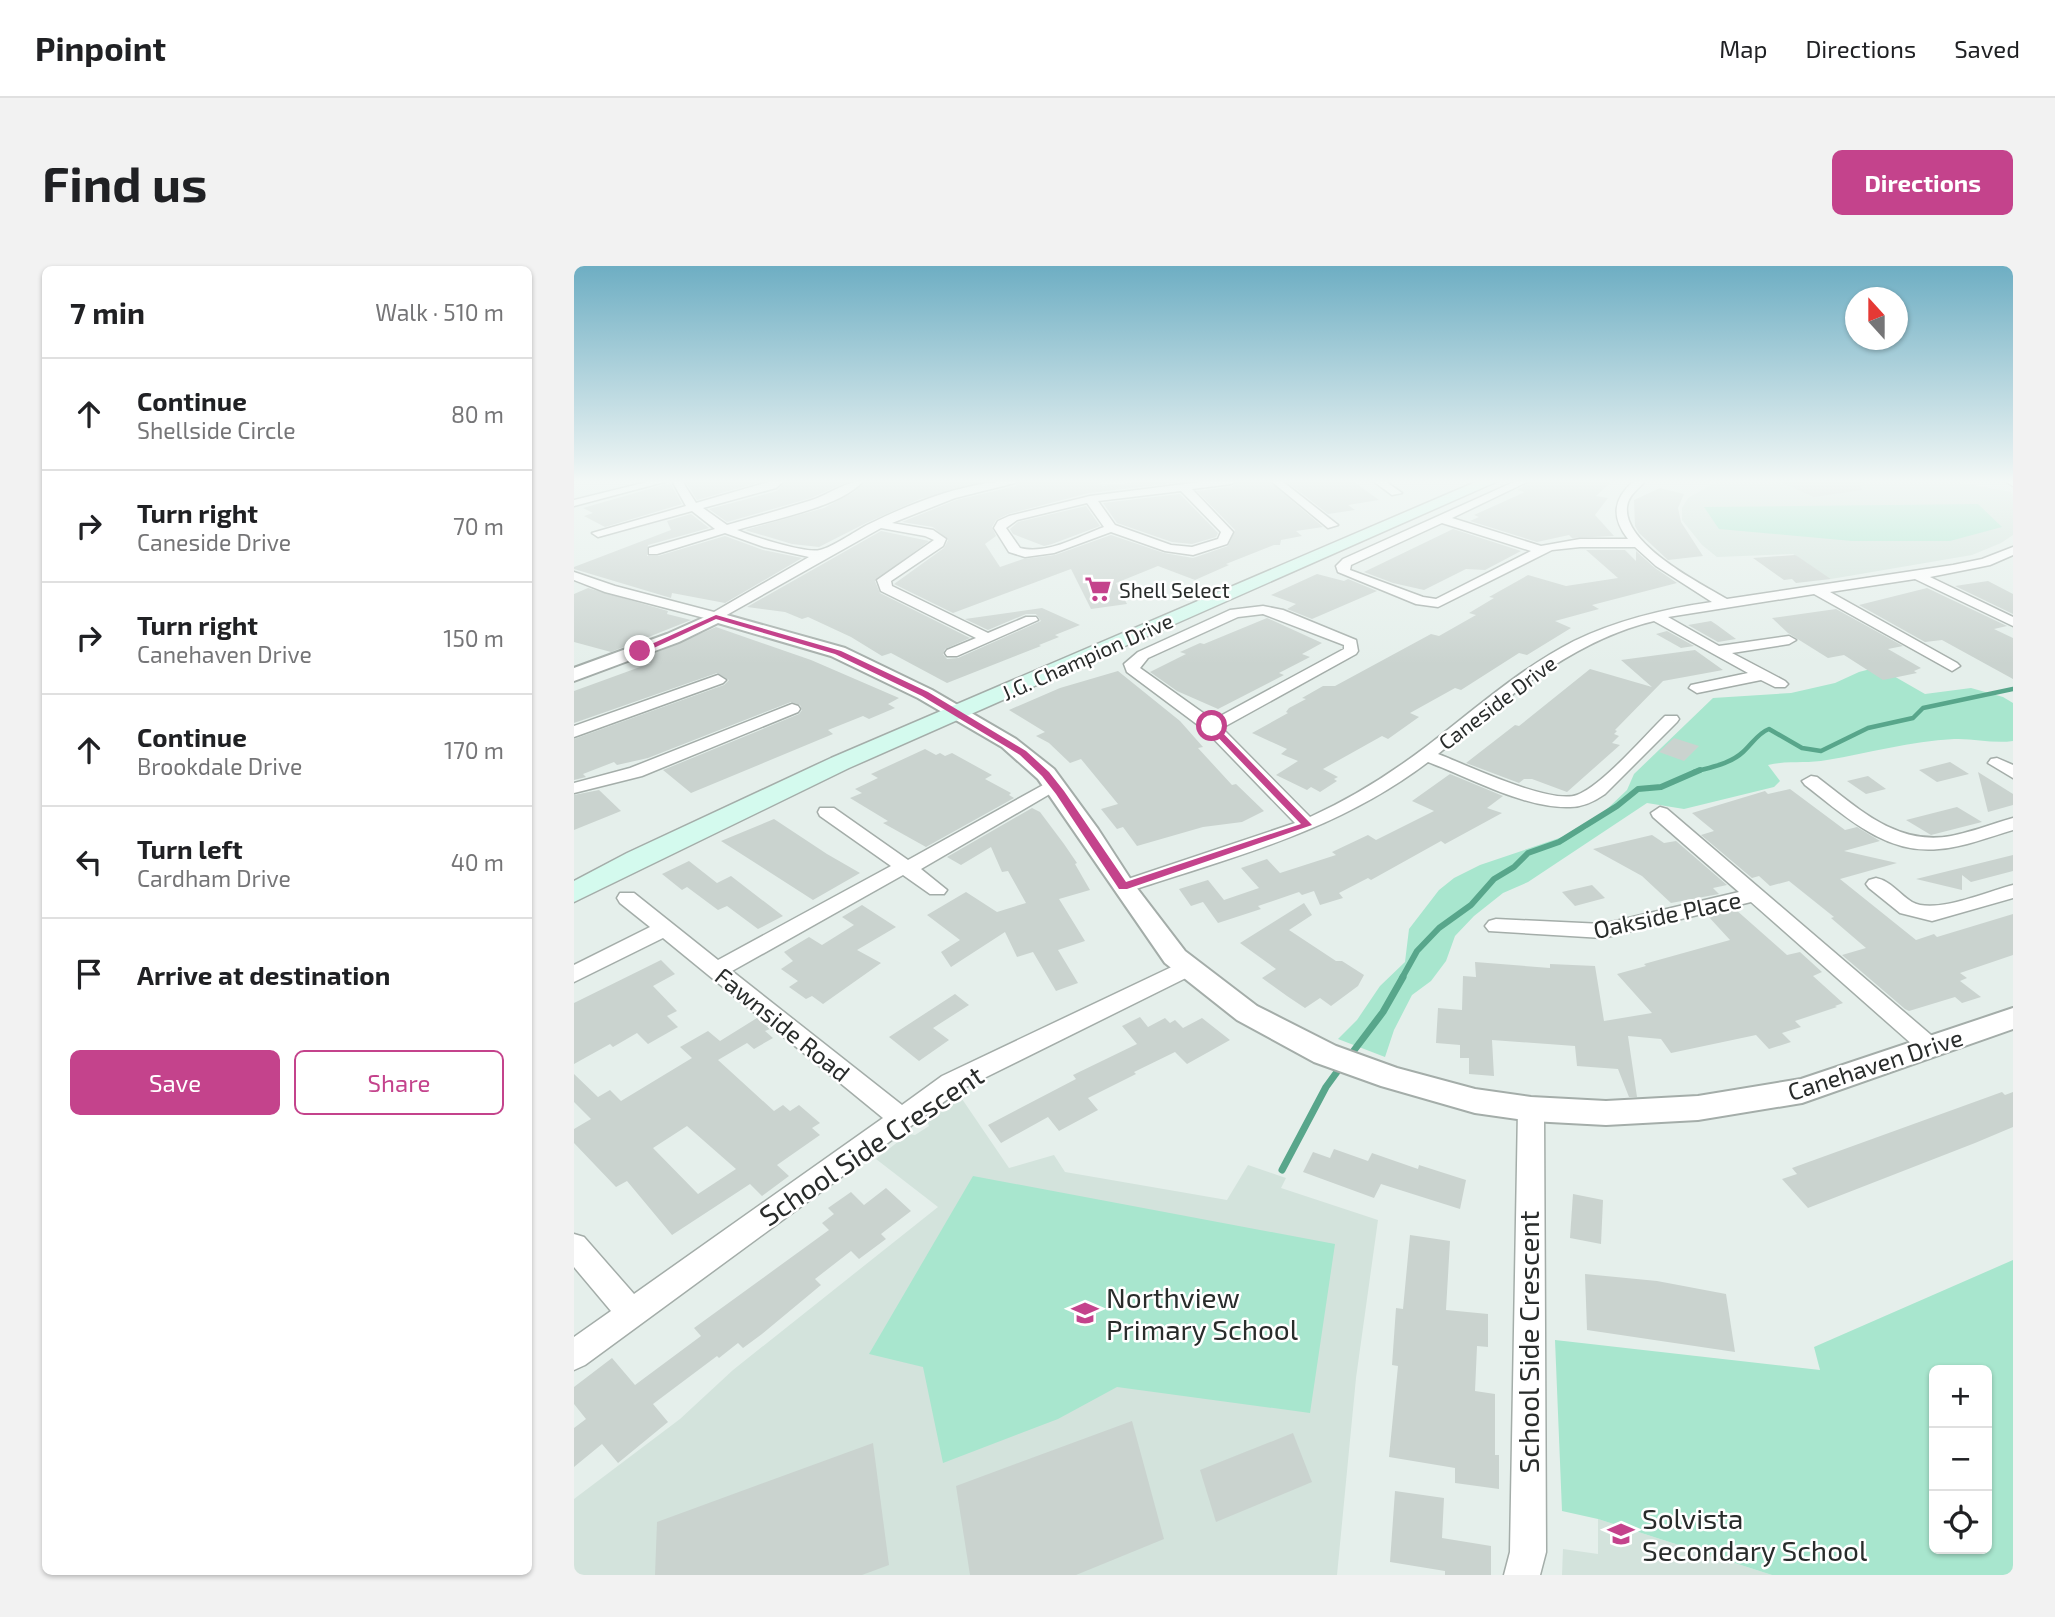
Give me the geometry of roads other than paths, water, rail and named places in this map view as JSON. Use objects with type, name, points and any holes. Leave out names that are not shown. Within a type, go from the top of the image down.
[{"type":"main road","name":"J.G. Champion Drive","points":[[574,893],[637,859],[754,803],[956,712],[1349,542]]},
{"type":"street","points":[[653,551],[684,542]]},
{"type":"street","points":[[762,542],[821,555]]},
{"type":"street","points":[[574,675],[673,638],[716,617],[846,542]]},
{"type":"street","points":[[939,542],[884,580],[886,588],[988,638]]},
{"type":"street","points":[[1009,542],[1012,547],[1026,554],[1050,550],[1072,542]]},
{"type":"street","points":[[1153,542],[1179,551],[1202,549],[1220,542]]},
{"type":"street","points":[[1391,542],[1347,562],[1342,566],[1344,572],[1421,601],[1438,603],[1541,550],[1580,542]]},
{"type":"street","points":[[1515,542],[1541,550]]},
{"type":"street","points":[[1585,542],[1636,543],[1725,604]]},
{"type":"street","name":"Caneside Drive","points":[[1123,887],[1307,825],[1366,796],[1426,755],[1514,685],[1568,649],[1611,630],[1656,616],[1917,575],[2010,555]]},
{"type":"street","points":[[1917,575],[2013,622]]},
{"type":"street","points":[[574,576],[838,652],[956,712],[1023,753],[1054,784],[1123,887],[1175,957],[1188,968]]},
{"type":"street","points":[[574,591],[595,584]]},
{"type":"street","points":[[1816,590],[1952,666]]},
{"type":"street","points":[[1212,726],[1351,651],[1351,643],[1278,613],[1249,610],[1235,613],[1136,659],[1132,669],[1212,726],[1307,825]]},
{"type":"street","points":[[1656,616],[1780,684]]},
{"type":"street","points":[[952,653],[1031,620]]},
{"type":"street","points":[[1717,651],[1788,640]]},
{"type":"street","points":[[1697,688],[1763,675]]},
{"type":"street","points":[[574,732],[718,680]]},
{"type":"street","points":[[574,788],[636,772],[792,709]]},
{"type":"street","points":[[1426,755],[1542,798],[1570,802],[1585,799],[1599,790],[1671,719]]},
{"type":"street","points":[[1997,763],[2013,773]]},
{"type":"street","points":[[1811,781],[1877,829],[1913,843],[1928,845],[1948,842],[2013,824]]},
{"type":"street","points":[[716,970],[906,868],[1054,784]]},
{"type":"street","points":[[827,812],[937,890]]},
{"type":"street","name":"Oakside Place","points":[[1660,813],[1930,1047]]},
{"type":"street","points":[[1876,884],[1907,908],[1933,914],[2013,891]]},
{"type":"street","name":"Oakside Place","points":[[1496,926],[1603,931],[1755,895]]},
{"type":"street","name":"Fawnside Road","points":[[627,898],[901,1119]]},
{"type":"street","points":[[574,974],[665,928]]},
{"type":"street","name":"Canehaven Drive","points":[[1188,968],[1247,1013],[1325,1054],[1475,1101],[1531,1109],[1606,1113],[1698,1108],[1802,1091],[2013,1018]]},
{"type":"street","name":"School Side Crescent","points":[[574,1355],[951,1083],[1188,968]]},
{"type":"street","name":"School Side Crescent","points":[[1521,1575],[1528,1552],[1531,1109]]},
{"type":"street","points":[[574,1246],[632,1313]]},
{"type":"waterway","points":[[1698,771],[1732,759],[1769,729],[1802,748],[1821,751],[1868,728],[1913,718],[1923,708],[2013,689]]},
{"type":"waterway","points":[[1402,978],[1417,951],[1439,928],[1471,905],[1494,879],[1514,867],[1528,853],[1559,842],[1617,806],[1638,789],[1661,787],[1698,771]]},
{"type":"waterway","points":[[1349,1057],[1383,1012],[1403,977]]},
{"type":"waterway","points":[[1282,1170],[1326,1087],[1342,1065]]},
{"type":"place","name":"Shell Select","points":[[1098,589]]},
{"type":"place","name":"Northview Primary School","points":[[1085,1313]]},
{"type":"place","name":"Solvista Secondary School","points":[[1621,1534]]}]
